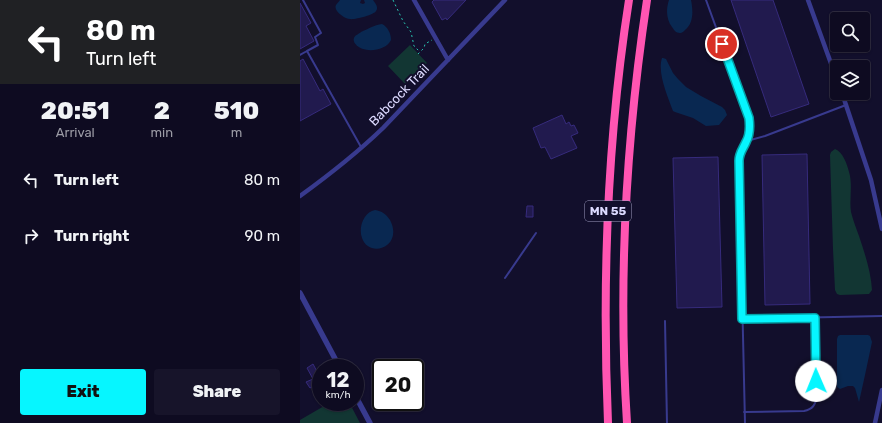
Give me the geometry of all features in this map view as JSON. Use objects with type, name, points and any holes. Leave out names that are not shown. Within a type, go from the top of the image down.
[{"type":"highway","name":"MN 55","points":[[608,423],[605,352],[607,234],[614,119],[623,38],[629,0]]},
{"type":"highway","name":"MN 55","points":[[627,423],[624,324],[626,209],[635,97],[647,0]]},
{"type":"street","name":"Babcock Trail","points":[[300,196],[347,161],[383,128],[505,0]]},
{"type":"street","points":[[808,0],[830,61]]},
{"type":"street","points":[[415,1],[448,60]]},
{"type":"street","points":[[844,100],[871,180],[882,229]]},
{"type":"street","points":[[300,293],[335,359]]},
{"type":"street","points":[[875,423],[882,390]]},
{"type":"street","points":[[363,411],[370,423]]},
{"type":"lane","points":[[300,55],[318,45],[315,37],[321,33],[303,0]]},
{"type":"lane","points":[[706,0],[749,118],[747,141],[739,155],[745,423]]},
{"type":"lane","points":[[307,51],[362,148]]},
{"type":"lane","points":[[747,141],[765,136],[846,105]]},
{"type":"lane","points":[[505,278],[536,233]]},
{"type":"lane","points":[[742,319],[882,316]]},
{"type":"lane","points":[[744,412],[804,411],[813,408],[817,397],[815,318]]},
{"type":"lane","points":[[665,321],[667,423]]},
{"type":"path","points":[[393,0],[403,21],[411,32],[414,46],[419,53],[424,48],[425,44],[436,38]]},
{"type":"green space","points":[[410,45],[427,63],[405,84],[388,66]]},
{"type":"green space","points":[[835,149],[842,155],[849,172],[851,182],[851,212],[869,270],[872,290],[869,294],[840,295],[837,294],[835,290],[830,155]]},
{"type":"green space","points":[[316,411],[354,411],[360,423],[300,423],[300,420]]},
{"type":"water","points":[[340,0],[361,0],[360,3],[363,4],[365,3],[364,0],[373,0],[377,10],[368,16],[348,19],[336,10],[336,5]]},
{"type":"water","points":[[669,0],[691,0],[692,12],[690,24],[681,33],[675,31],[670,24],[667,10]]},
{"type":"water","points":[[382,24],[389,31],[391,40],[386,46],[375,50],[367,50],[356,45],[354,40],[356,35],[371,27]]},
{"type":"water","points":[[662,58],[666,59],[673,73],[686,87],[725,110],[727,115],[719,125],[706,126],[693,118],[673,111],[662,78]]},
{"type":"water","points":[[375,210],[382,212],[387,216],[393,229],[393,237],[389,243],[378,249],[371,248],[366,244],[361,234],[361,225],[365,217],[371,211]]},
{"type":"water","points":[[840,335],[868,335],[870,336],[872,342],[859,402],[853,386],[840,389],[837,387],[837,339]]},
{"type":"building","points":[[434,0],[466,0],[447,20],[446,18],[442,20],[432,2]]},
{"type":"building","points":[[731,0],[773,0],[809,104],[771,117]]},
{"type":"building","points":[[300,3],[311,23],[306,26],[314,41],[300,49]]},
{"type":"building","points":[[303,59],[320,91],[323,89],[331,104],[300,121],[300,61]]},
{"type":"building","points":[[562,115],[566,124],[569,122],[571,126],[574,125],[578,133],[571,136],[577,148],[551,159],[545,147],[541,148],[533,128]]},
{"type":"building","points":[[807,154],[810,304],[765,305],[762,155]]},
{"type":"building","points":[[718,157],[722,307],[677,308],[673,158]]},
{"type":"building","points":[[527,206],[533,206],[533,217],[526,217]]},
{"type":"building","points":[[312,365],[312,377],[307,368]]},
{"type":"building","points":[[312,379],[312,387],[310,388],[306,382]]},
{"type":"route","points":[[722,44],[749,118],[747,141],[739,155],[742,319],[815,318],[816,381]]}]
